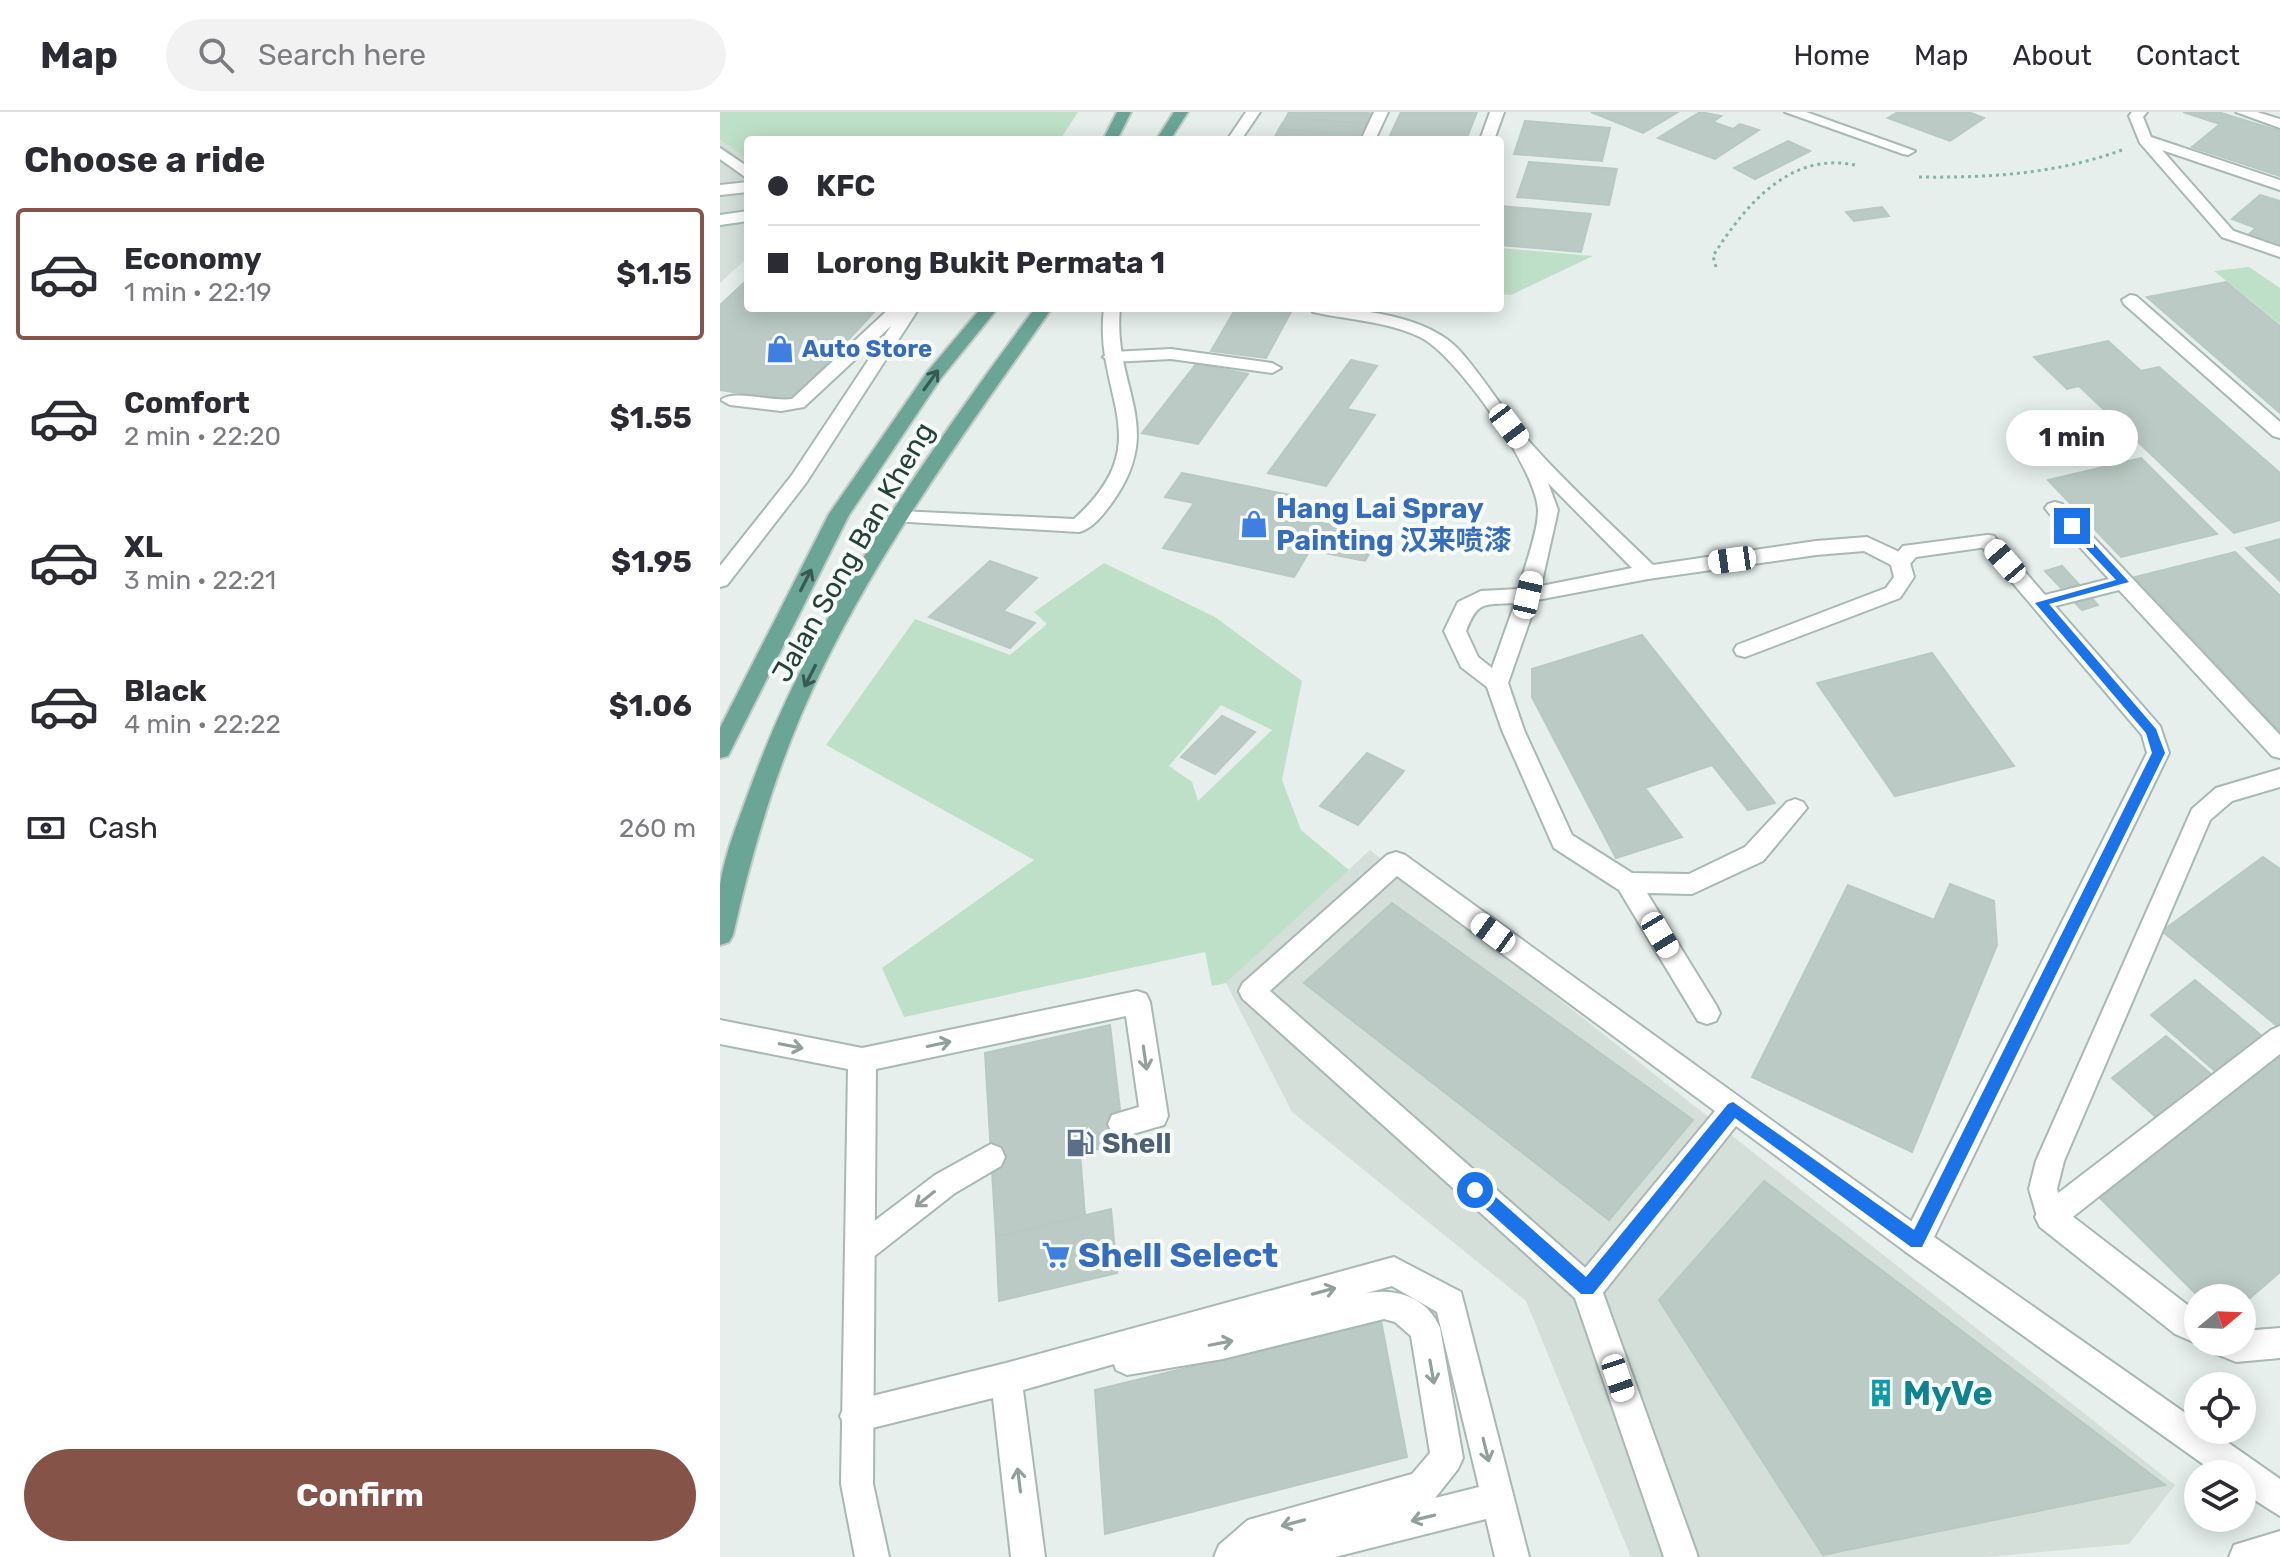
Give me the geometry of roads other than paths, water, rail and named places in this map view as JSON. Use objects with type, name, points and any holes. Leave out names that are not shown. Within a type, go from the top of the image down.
[{"type":"main road","points":[[1113,134],[1124,112]]},
{"type":"main road","points":[[1166,136],[1181,112]]},
{"type":"main road","name":"Jalan Song Ban Kheng","points":[[720,750],[839,514],[934,375],[987,312]]},
{"type":"main road","name":"Jalan Song Ban Kheng","points":[[720,935],[739,854],[791,714],[845,609],[899,517],[980,394],[1041,312]]},
{"type":"street","points":[[1237,136],[1253,112]]},
{"type":"street","points":[[1370,136],[1381,112]]},
{"type":"street","points":[[1488,136],[1497,112]]},
{"type":"street","points":[[2140,112],[2136,116],[2145,140],[2228,234],[2280,252]]},
{"type":"street","points":[[2243,112],[2280,124]]},
{"type":"street","points":[[1800,113],[1908,151]]},
{"type":"street","points":[[2145,140],[2280,185]]},
{"type":"street","points":[[720,152],[744,171]]},
{"type":"street","points":[[720,190],[744,187]]},
{"type":"street","points":[[720,220],[744,217]]},
{"type":"street","points":[[2130,300],[2280,432]]},
{"type":"street","points":[[730,400],[781,406],[798,403],[896,312]]},
{"type":"street","points":[[720,580],[799,479],[908,312]]},
{"type":"street","points":[[899,517],[1079,526],[1097,511],[1118,482],[1128,440],[1129,414],[1112,357],[1112,312]]},
{"type":"street","points":[[1341,312],[1384,320],[1427,334],[1452,352],[1527,451],[1648,572]]},
{"type":"street","points":[[1112,357],[1171,354],[1272,368]]},
{"type":"street","points":[[1497,683],[1528,595],[1548,510],[1527,451]]},
{"type":"street","points":[[2055,508],[2280,750]]},
{"type":"street","points":[[1901,561],[1910,551],[1987,541],[2152,732],[2158,753],[1916,1242]]},
{"type":"street","points":[[1707,1013],[1628,883],[1563,841],[1513,730],[1497,683],[1469,662],[1455,631],[1465,607],[1481,598],[1528,595],[1648,572],[1867,544],[1883,549],[1901,561],[1904,577],[1893,593],[1745,650]]},
{"type":"street","points":[[2041,603],[2124,582]]},
{"type":"street","points":[[2184,1321],[2050,1217],[2043,1189],[2050,1161],[2200,815],[2224,794],[2280,778]]},
{"type":"street","points":[[1628,883],[1692,884],[1754,854],[1795,808]]},
{"type":"street","points":[[1681,1557],[1587,1289],[1252,991],[1396,862],[1916,1242],[2280,1499]]},
{"type":"street","points":[[720,1032],[862,1060],[1137,1002],[1154,1116],[1122,1124]]},
{"type":"street","points":[[2050,1217],[2280,1038]]},
{"type":"street","points":[[862,1060],[857,1484],[872,1557]]},
{"type":"street","points":[[1587,1289],[1733,1109]]},
{"type":"street","points":[[862,1248],[945,1184],[991,1157]]},
{"type":"street","points":[[856,1416],[1006,1379],[1394,1271],[1450,1303],[1512,1557]]},
{"type":"street","points":[[1006,1379],[1223,1344],[1384,1304],[1404,1310],[1425,1328],[1447,1458],[1422,1488],[1260,1532],[1231,1557]]},
{"type":"street","points":[[2256,1345],[2280,1343]]},
{"type":"street","points":[[1006,1379],[1028,1557]]},
{"type":"street","points":[[1268,1557],[1498,1499]]},
{"type":"street","points":[[2246,1557],[2280,1548]]},
{"type":"place","name":"Auto Store","points":[[780,349]]},
{"type":"place","name":"Hang Lai Spray Painting 汉来喷漆","points":[[1254,524]]},
{"type":"place","name":"Shell","points":[[1080,1143]]},
{"type":"place","name":"Shell Select","points":[[1056,1255]]},
{"type":"place","name":"MyVe","points":[[1881,1393]]}]
